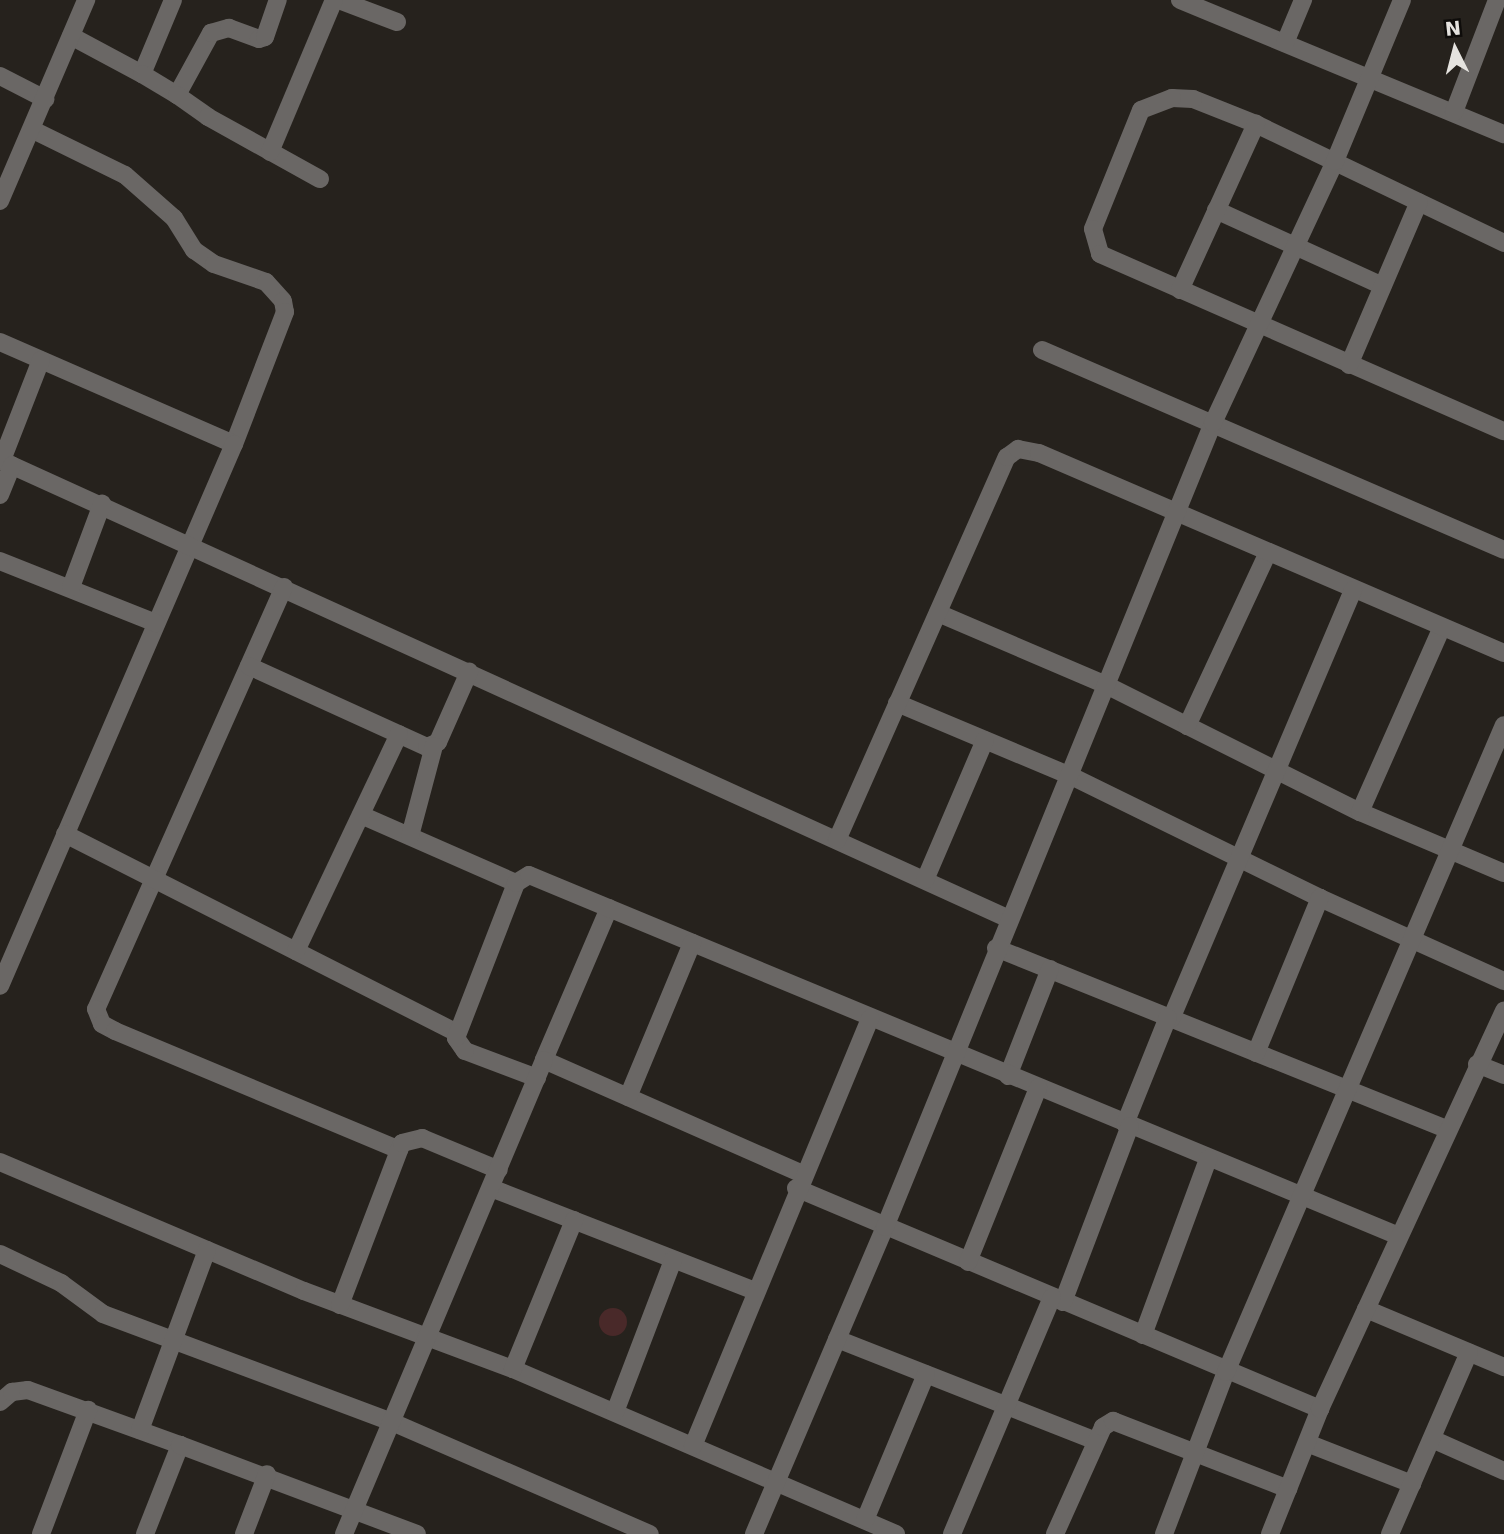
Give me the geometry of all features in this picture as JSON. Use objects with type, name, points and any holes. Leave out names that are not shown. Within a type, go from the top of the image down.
[{"type":"street","points":[[0,201],[5,176],[33,130],[86,0]]},
{"type":"street","points":[[142,74],[173,0]]},
{"type":"street","points":[[177,95],[211,33],[229,28],[259,39],[265,37],[278,0]]},
{"type":"street","points":[[270,152],[334,0]]},
{"type":"street","points":[[340,0],[397,22]]},
{"type":"street","points":[[1180,0],[1504,134]]},
{"type":"street","points":[[1285,43],[1303,0]]},
{"type":"street","points":[[754,1534],[885,1227],[953,1053],[1071,776],[1213,424],[1335,162],[1402,0]]},
{"type":"street","points":[[1454,112],[1497,0]]},
{"type":"street","points":[[71,36],[142,74],[270,152],[320,178]]},
{"type":"street","points":[[0,76],[45,99]]},
{"type":"street","points":[[1503,238],[1419,202],[1256,124],[1194,99],[1172,98],[1141,110],[1096,216],[1094,243],[1100,254],[1259,326],[1504,431]]},
{"type":"street","points":[[1180,290],[1256,124]]},
{"type":"street","points":[[0,986],[234,444],[285,312],[283,301],[266,282],[214,264],[194,250],[174,218],[125,175],[33,130]]},
{"type":"street","points":[[1349,365],[1419,202]]},
{"type":"street","points":[[1216,210],[1383,286]]},
{"type":"street","points":[[0,342],[234,444]]},
{"type":"street","points":[[1042,350],[1504,550]]},
{"type":"street","points":[[0,495],[5,462],[41,360]]},
{"type":"street","points":[[837,840],[1007,457],[1018,449],[1039,453],[1504,653]]},
{"type":"street","points":[[5,462],[1009,919]]},
{"type":"street","points":[[71,587],[102,505]]},
{"type":"street","points":[[1187,726],[1268,552]]},
{"type":"street","points":[[0,561],[156,623]]},
{"type":"street","points":[[284,587],[96,1009],[102,1024],[399,1150]]},
{"type":"street","points":[[952,1534],[1058,1300],[1170,1018],[1240,860],[1353,590]]},
{"type":"street","points":[[938,613],[1106,685],[1360,812],[1504,873]]},
{"type":"street","points":[[1360,812],[1442,627]]},
{"type":"street","points":[[249,666],[399,734],[434,746]]},
{"type":"street","points":[[410,835],[434,746],[469,671]]},
{"type":"street","points":[[897,703],[1071,776],[1320,898],[1504,981]]},
{"type":"street","points":[[296,951],[399,734]]},
{"type":"street","points":[[1164,1534],[1226,1371],[1303,1200],[1412,939],[1502,735]]},
{"type":"street","points":[[925,880],[985,740]]},
{"type":"street","points":[[361,815],[516,883]]},
{"type":"street","points":[[65,834],[456,1032],[465,1051],[537,1079]]},
{"type":"street","points":[[456,1032],[516,883],[529,875],[539,876],[609,908],[1303,1200],[1399,1236]]},
{"type":"street","points":[[1256,1053],[1320,898]]},
{"type":"street","points":[[344,1534],[609,908]]},
{"type":"street","points":[[628,1097],[692,943]]},
{"type":"street","points":[[996,948],[1446,1129]]},
{"type":"street","points":[[1008,1076],[1050,969]]},
{"type":"street","points":[[1270,1534],[1320,1409],[1446,1129],[1504,1010]]},
{"type":"street","points":[[693,1446],[799,1181],[870,1018]]},
{"type":"street","points":[[544,1060],[628,1097],[799,1181],[885,1227],[1320,1409]]},
{"type":"street","points":[[1477,1065],[1504,1076]]},
{"type":"street","points":[[968,1262],[1038,1088]]},
{"type":"street","points":[[340,1305],[399,1150],[410,1138],[422,1138],[499,1170]]},
{"type":"street","points":[[1143,1335],[1209,1159]]},
{"type":"street","points":[[0,1162],[340,1305],[428,1340],[513,1369],[896,1534]]},
{"type":"street","points":[[491,1188],[755,1291]]},
{"type":"street","points":[[513,1369],[574,1220]]},
{"type":"street","points":[[140,1430],[207,1250]]},
{"type":"street","points":[[0,1254],[61,1283],[103,1314],[173,1343],[392,1422],[650,1534]]},
{"type":"street","points":[[615,1412],[673,1260]]},
{"type":"street","points":[[1366,1308],[1504,1367]]},
{"type":"street","points":[[837,1339],[1096,1441]]},
{"type":"street","points":[[1390,1534],[1469,1352]]},
{"type":"street","points":[[865,1520],[926,1374]]},
{"type":"street","points":[[0,1402],[12,1392],[28,1390],[267,1474],[417,1534]]},
{"type":"street","points":[[41,1534],[88,1410]]},
{"type":"street","points":[[1055,1534],[1096,1441],[1107,1423],[1119,1422],[1288,1489]]},
{"type":"street","points":[[1432,1439],[1504,1471]]},
{"type":"street","points":[[1307,1443],[1412,1484]]},
{"type":"street","points":[[152,1532],[180,1445]]},
{"type":"street","points":[[244,1534],[267,1474]]},
{"type":"shaded area","points":[[613,1308],[623,1312],[627,1322],[623,1332],[613,1336],[603,1332],[599,1322],[603,1312]]}]
